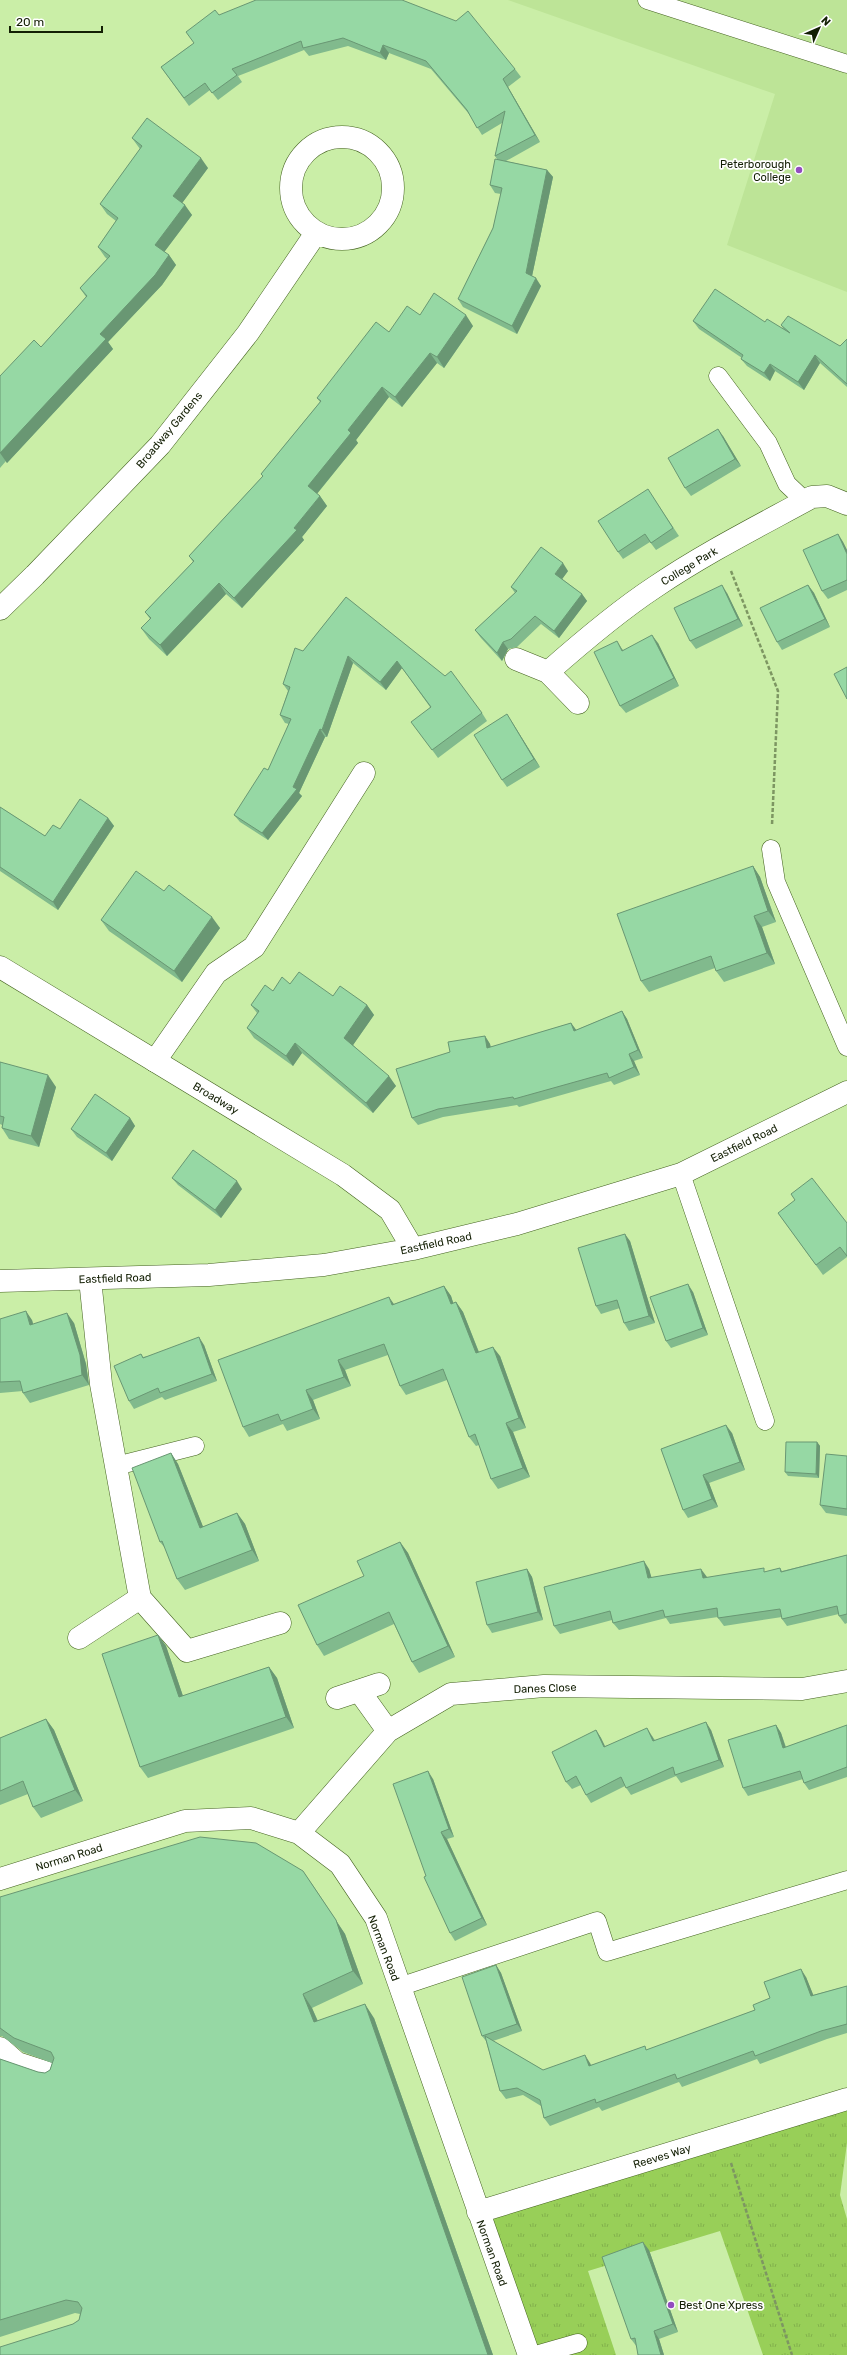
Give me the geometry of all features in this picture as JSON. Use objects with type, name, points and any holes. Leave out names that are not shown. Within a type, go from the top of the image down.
[{"type":"street","points":[[349,136],[366,142],[379,152],[388,165],[392,176],[393,198],[388,213],[378,226],[359,237],[348,240],[331,239],[316,233],[302,222],[294,206],[290,189],[293,171],[302,156],[314,144],[331,138],[349,136]]},
{"type":"street","name":"Broadway Gardens","points":[[0,608],[35,575],[160,445],[248,333],[316,233]]},
{"type":"street","name":"College Park","points":[[548,672],[607,622],[656,586],[722,546],[812,497],[828,496],[847,504]]},
{"type":"street","points":[[516,659],[548,672],[578,703]]},
{"type":"street","points":[[155,1061],[216,973],[254,947],[364,773]]},
{"type":"street","name":"Broadway","points":[[0,967],[355,1184],[390,1210],[413,1249]]},
{"type":"street","name":"Eastfield Road","points":[[0,1281],[209,1275],[324,1265],[413,1249],[517,1224],[681,1174],[847,1092]]},
{"type":"street","points":[[90,1279],[101,1384],[140,1598],[187,1651],[280,1623]]},
{"type":"street","points":[[79,1638],[140,1598]]},
{"type":"street","name":"Danes Close","points":[[299,1833],[388,1731],[451,1694],[544,1686],[802,1688],[847,1681]]},
{"type":"street","points":[[337,1698],[370,1688],[388,1731]]},
{"type":"street","name":"Norman Road","points":[[0,1878],[185,1822],[251,1818],[299,1833],[340,1864],[376,1918],[529,2355]]},
{"type":"street","points":[[0,2048],[17,2063],[51,2074]]},
{"type":"street","name":"Reeves Way","points":[[478,2212],[847,2100]]},
{"type":"lane","points":[[647,0],[847,64]]},
{"type":"lane","points":[[718,376],[768,444],[787,484],[805,501]]},
{"type":"lane","points":[[771,849],[776,882],[847,1047]]},
{"type":"lane","points":[[681,1174],[766,1421]]},
{"type":"lane","points":[[116,1466],[195,1446]]},
{"type":"lane","points":[[400,1988],[597,1921],[607,1952],[847,1880]]},
{"type":"lane","points":[[536,2355],[578,2343]]},
{"type":"path","points":[[722,546],[778,691],[771,849]]},
{"type":"path","points":[[722,2137],[792,2355]]},
{"type":"shaded area","name":"Peterborough College","points":[[508,0],[847,0],[847,292],[727,245],[775,94]]},
{"type":"green space","points":[[847,2103],[847,2143],[840,2195],[847,2219],[847,2355],[763,2355],[720,2231],[588,2271],[616,2355],[536,2355],[485,2216]]},
{"type":"building","points":[[256,0],[402,0],[456,21],[468,11],[515,69],[503,79],[535,135],[495,156],[505,111],[477,128],[467,110],[426,61],[383,45],[380,53],[343,38],[303,48],[301,41],[232,69],[237,75],[212,93],[205,83],[184,98],[161,67],[194,43],[186,32],[215,10],[219,15]]},
{"type":"building","points":[[147,118],[201,158],[173,196],[185,205],[155,245],[169,255],[155,275],[100,334],[106,339],[0,453],[0,376],[34,340],[41,347],[87,296],[80,288],[110,256],[98,247],[118,218],[100,204],[142,146],[132,138]]},
{"type":"building","points":[[495,159],[547,170],[526,273],[536,278],[512,326],[458,299],[493,228],[502,188],[490,185]]},
{"type":"building","points":[[715,289],[765,322],[767,319],[790,333],[781,325],[788,316],[840,346],[847,339],[847,384],[815,355],[798,382],[770,364],[764,373],[741,359],[743,355],[693,321]]},
{"type":"building","points":[[434,293],[466,315],[437,357],[430,353],[395,397],[382,387],[348,430],[351,433],[308,486],[320,496],[294,528],[297,530],[234,598],[219,583],[160,645],[141,628],[151,618],[145,612],[194,561],[189,556],[263,476],[261,474],[321,401],[317,398],[376,322],[389,332],[407,306],[420,315]]},
{"type":"building","points":[[718,429],[735,459],[685,488],[668,458]]},
{"type":"building","points":[[648,489],[673,528],[651,543],[645,534],[618,552],[598,521]]},
{"type":"building","points":[[838,534],[847,554],[847,580],[822,591],[803,550]]},
{"type":"building","points":[[541,547],[563,563],[555,574],[582,594],[554,631],[535,616],[511,639],[503,642],[497,653],[475,630],[517,591],[511,587]]},
{"type":"building","points":[[722,585],[738,619],[690,641],[674,608]]},
{"type":"building","points":[[808,585],[825,619],[777,642],[760,608]]},
{"type":"building","points":[[346,597],[445,676],[451,671],[482,713],[432,750],[411,722],[431,707],[397,661],[380,682],[348,656],[322,730],[320,729],[293,787],[297,789],[262,833],[234,815],[264,768],[268,770],[291,719],[280,715],[290,687],[283,684],[295,648],[303,651]]},
{"type":"building","points":[[652,635],[674,678],[620,706],[594,652],[617,641],[622,651]]},
{"type":"building","points":[[847,667],[847,699],[834,674]]},
{"type":"building","points":[[507,714],[534,759],[502,780],[474,735]]},
{"type":"building","points":[[80,799],[108,818],[53,902],[0,867],[0,807],[45,836],[53,825],[60,829]]},
{"type":"building","points":[[753,866],[768,911],[754,916],[767,953],[716,971],[711,956],[641,981],[617,914]]},
{"type":"building","points":[[136,871],[164,891],[169,885],[212,917],[174,971],[101,920]]},
{"type":"building","points":[[299,972],[333,996],[340,986],[367,1005],[344,1038],[389,1076],[366,1103],[295,1043],[286,1056],[247,1028],[259,1011],[251,1005],[265,985],[273,991],[282,977],[290,984]]},
{"type":"building","points":[[622,1011],[638,1050],[629,1054],[634,1067],[609,1078],[607,1073],[514,1099],[513,1097],[438,1109],[412,1118],[396,1069],[450,1052],[448,1042],[485,1036],[487,1048],[571,1023],[574,1031]]},
{"type":"building","points":[[0,1062],[48,1075],[31,1136],[2,1128],[4,1117],[0,1116]]},
{"type":"building","points":[[95,1094],[130,1118],[106,1153],[71,1129]]},
{"type":"building","points":[[193,1150],[237,1181],[215,1210],[172,1178]]},
{"type":"building","points":[[812,1178],[847,1223],[847,1256],[840,1247],[816,1265],[778,1213],[795,1200],[791,1194]]},
{"type":"building","points":[[625,1234],[649,1316],[624,1323],[617,1300],[596,1306],[578,1248]]},
{"type":"building","points":[[688,1284],[703,1328],[666,1341],[650,1297]]},
{"type":"building","points":[[444,1286],[451,1304],[456,1302],[476,1353],[493,1347],[519,1418],[506,1423],[523,1468],[491,1479],[475,1434],[469,1437],[443,1369],[400,1386],[384,1344],[338,1360],[344,1377],[306,1390],[313,1409],[281,1421],[278,1414],[243,1427],[218,1360],[389,1297],[392,1305]]},
{"type":"building","points":[[26,1311],[30,1325],[67,1313],[80,1355],[82,1375],[23,1393],[20,1381],[0,1382],[0,1319]]},
{"type":"building","points":[[199,1337],[212,1374],[160,1393],[158,1388],[129,1401],[114,1366],[141,1354],[143,1358]]},
{"type":"building","points":[[726,1425],[740,1462],[703,1475],[712,1499],[683,1510],[661,1449]]},
{"type":"building","points":[[786,1442],[817,1442],[816,1474],[785,1472]]},
{"type":"building","points":[[171,1453],[200,1528],[237,1513],[252,1550],[177,1579],[162,1541],[160,1542],[132,1468]]},
{"type":"building","points":[[826,1454],[847,1456],[847,1509],[820,1505]]},
{"type":"building","points":[[400,1542],[448,1646],[412,1662],[389,1612],[317,1645],[298,1605],[364,1576],[357,1561]]},
{"type":"building","points":[[847,1555],[847,1614],[839,1616],[837,1606],[782,1619],[780,1609],[718,1618],[717,1608],[665,1617],[663,1610],[613,1623],[610,1611],[554,1626],[544,1587],[644,1561],[648,1578],[701,1569],[703,1578],[764,1568],[764,1572],[780,1568],[781,1572]]},
{"type":"building","points":[[527,1569],[538,1612],[487,1625],[476,1582]]},
{"type":"building","points":[[158,1635],[179,1697],[269,1667],[286,1717],[140,1767],[102,1654]]},
{"type":"building","points":[[46,1719],[75,1790],[33,1807],[23,1781],[0,1791],[0,1738]]},
{"type":"building","points":[[706,1722],[719,1760],[675,1775],[673,1767],[626,1788],[621,1777],[586,1795],[576,1776],[566,1782],[552,1752],[596,1730],[604,1747],[647,1728],[653,1741]]},
{"type":"building","points":[[776,1725],[783,1748],[847,1725],[847,1767],[804,1783],[800,1771],[743,1788],[728,1740]]},
{"type":"building","points":[[428,1771],[449,1829],[441,1832],[482,1918],[450,1933],[424,1877],[426,1876],[393,1784]]},
{"type":"building","points":[[200,1837],[256,1843],[303,1871],[336,1920],[353,1971],[303,1994],[314,2022],[365,2004],[488,2355],[0,2355],[0,2347],[73,2324],[79,2320],[82,2308],[78,2302],[66,2300],[0,2320],[0,2059],[45,2073],[50,2070],[54,2058],[51,2052],[14,2038],[0,2028],[0,1897]]},
{"type":"building","points":[[496,1965],[517,2024],[482,2036],[462,1977]]},
{"type":"building","points":[[801,1969],[811,1996],[847,1986],[847,2024],[821,2031],[755,2056],[753,2051],[677,2079],[675,2074],[596,2103],[595,2099],[544,2118],[540,2100],[517,2088],[500,2091],[485,2036],[543,2070],[585,2055],[589,2066],[645,2046],[646,2050],[755,2010],[753,2005],[770,1998],[764,1982]]},
{"type":"building","points":[[643,2242],[673,2324],[654,2331],[661,2355],[638,2355],[635,2338],[631,2339],[602,2257]]},
{"type":"place","name":"Peterborough College","points":[[799,170]]},
{"type":"place","name":"Best One Xpress","points":[[671,2305]]}]
